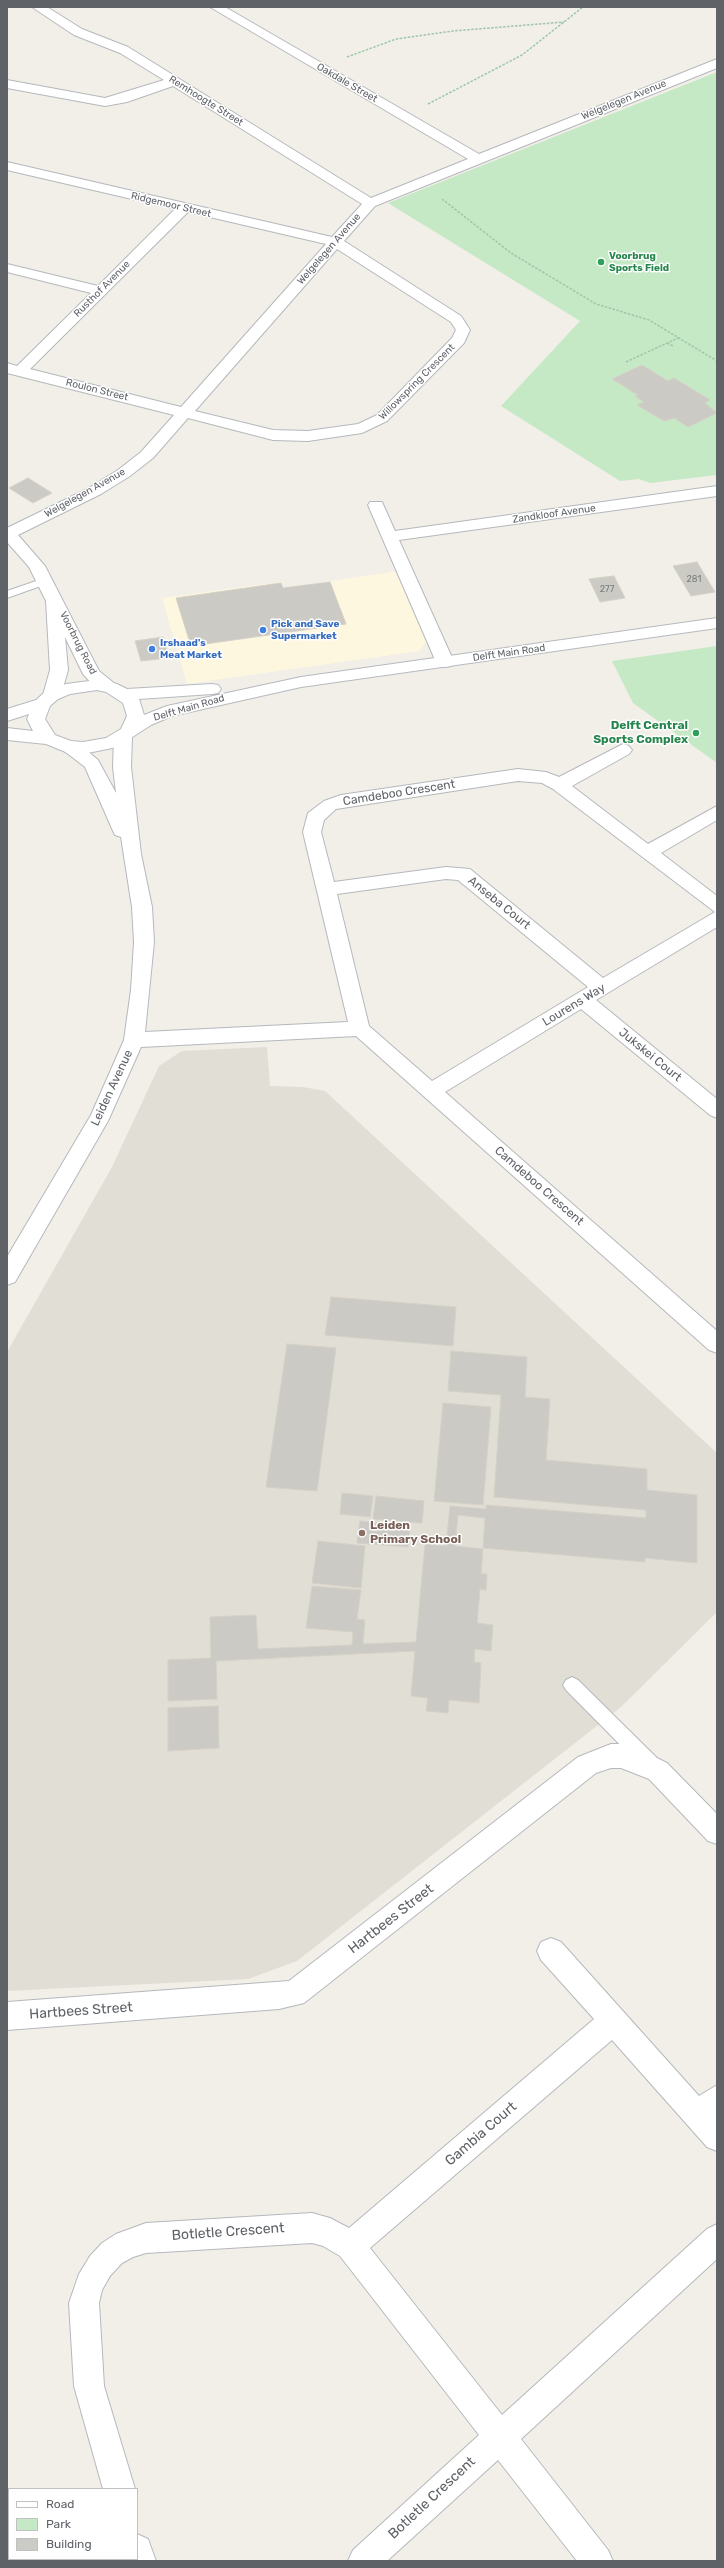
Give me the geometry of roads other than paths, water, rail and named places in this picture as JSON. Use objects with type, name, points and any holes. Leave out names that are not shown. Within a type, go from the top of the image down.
[{"type":"street","name":"Remhoogte Street","points":[[38,7],[78,32],[117,46],[176,81],[370,203]]},
{"type":"street","name":"Oakdale Street","points":[[216,7],[478,159]]},
{"type":"street","name":"Welgelegen Avenue","points":[[7,534],[94,491],[124,473],[147,455],[370,203],[717,63]]},
{"type":"street","points":[[7,84],[90,101],[105,102],[122,99],[176,81]]},
{"type":"street","name":"Ridgemoor Street","points":[[7,166],[335,242]]},
{"type":"street","name":"Rusthof Avenue","points":[[14,370],[100,291],[184,208]]},
{"type":"street","name":"Willowspring Crescent","points":[[186,412],[221,423],[289,436],[308,436],[362,428],[382,418],[459,340],[463,330],[456,318],[335,242]]},
{"type":"street","points":[[7,268],[100,291]]},
{"type":"street","name":"Roulon Street","points":[[14,370],[186,412]]},
{"type":"street","name":"Zandkloof Avenue","points":[[392,536],[717,492]]},
{"type":"street","points":[[376,505],[392,536],[445,662]]},
{"type":"street","name":"Voorbrug Road","points":[[7,534],[29,555],[49,586],[92,674],[101,683],[118,691]]},
{"type":"street","name":"Voorbrug Road","points":[[47,700],[59,670],[49,586]]},
{"type":"street","name":"Delft Main Road","points":[[125,734],[145,721],[167,712],[301,682],[717,623]]},
{"type":"street","name":"Delft Main Road","points":[[118,691],[301,682]]},
{"type":"street","points":[[7,715],[81,686],[118,691],[135,708],[134,724],[125,734],[97,747],[68,747],[49,739],[7,734]]},
{"type":"street","points":[[47,700],[36,719],[42,733],[49,739]]},
{"type":"street","name":"Leiden Avenue","points":[[7,1276],[101,1116],[134,1040],[141,990],[144,942],[142,907],[132,854],[121,756],[125,734]]},
{"type":"street","name":"Leiden Avenue","points":[[68,747],[85,758],[97,773],[132,854]]},
{"type":"street","points":[[559,785],[623,750]]},
{"type":"street","name":"Camdeboo Crescent","points":[[717,906],[559,785],[539,777],[518,775],[341,801],[330,805],[315,817],[312,832],[360,1029],[717,1344]]},
{"type":"street","points":[[647,853],[717,812]]},
{"type":"street","name":"Anseba Court","points":[[327,889],[446,873],[463,874],[603,988]]},
{"type":"street","name":"Lourens Way","points":[[431,1091],[717,918]]},
{"type":"street","name":"Jukskei Court","points":[[583,1000],[717,1110]]},
{"type":"street","points":[[134,1040],[360,1029]]},
{"type":"street","name":"Hartbees Street","points":[[7,2016],[279,1996],[294,1992],[312,1981],[586,1765],[611,1756],[621,1756],[643,1763],[658,1771],[717,1832]]},
{"type":"street","points":[[551,1951],[612,2021],[708,2108],[717,2137]]},
{"type":"street","name":"Gambia Court","points":[[350,2246],[612,2021]]},
{"type":"street","name":"Botletle Crescent","points":[[119,2488],[89,2386],[84,2303],[89,2284],[108,2258],[126,2244],[146,2238],[292,2228],[312,2228],[330,2234],[350,2246],[597,2561]]},
{"type":"street","points":[[500,2436],[717,2239]]},
{"type":"street","name":"Botletle Crescent","points":[[364,2561],[500,2436]]},
{"type":"lane","points":[[7,595],[49,586]]},
{"type":"lane","points":[[572,1685],[658,1771]]},
{"type":"place","name":"Voorbrug Sports Field","points":[[601,262]]},
{"type":"place","name":"Pick and Save Supermarket","points":[[263,630]]},
{"type":"place","name":"Irshaad's Meat Market","points":[[152,649]]},
{"type":"place","name":"Delft Central Sports Complex","points":[[696,733]]},
{"type":"place","name":"Leiden Primary School","points":[[362,1533]]}]
